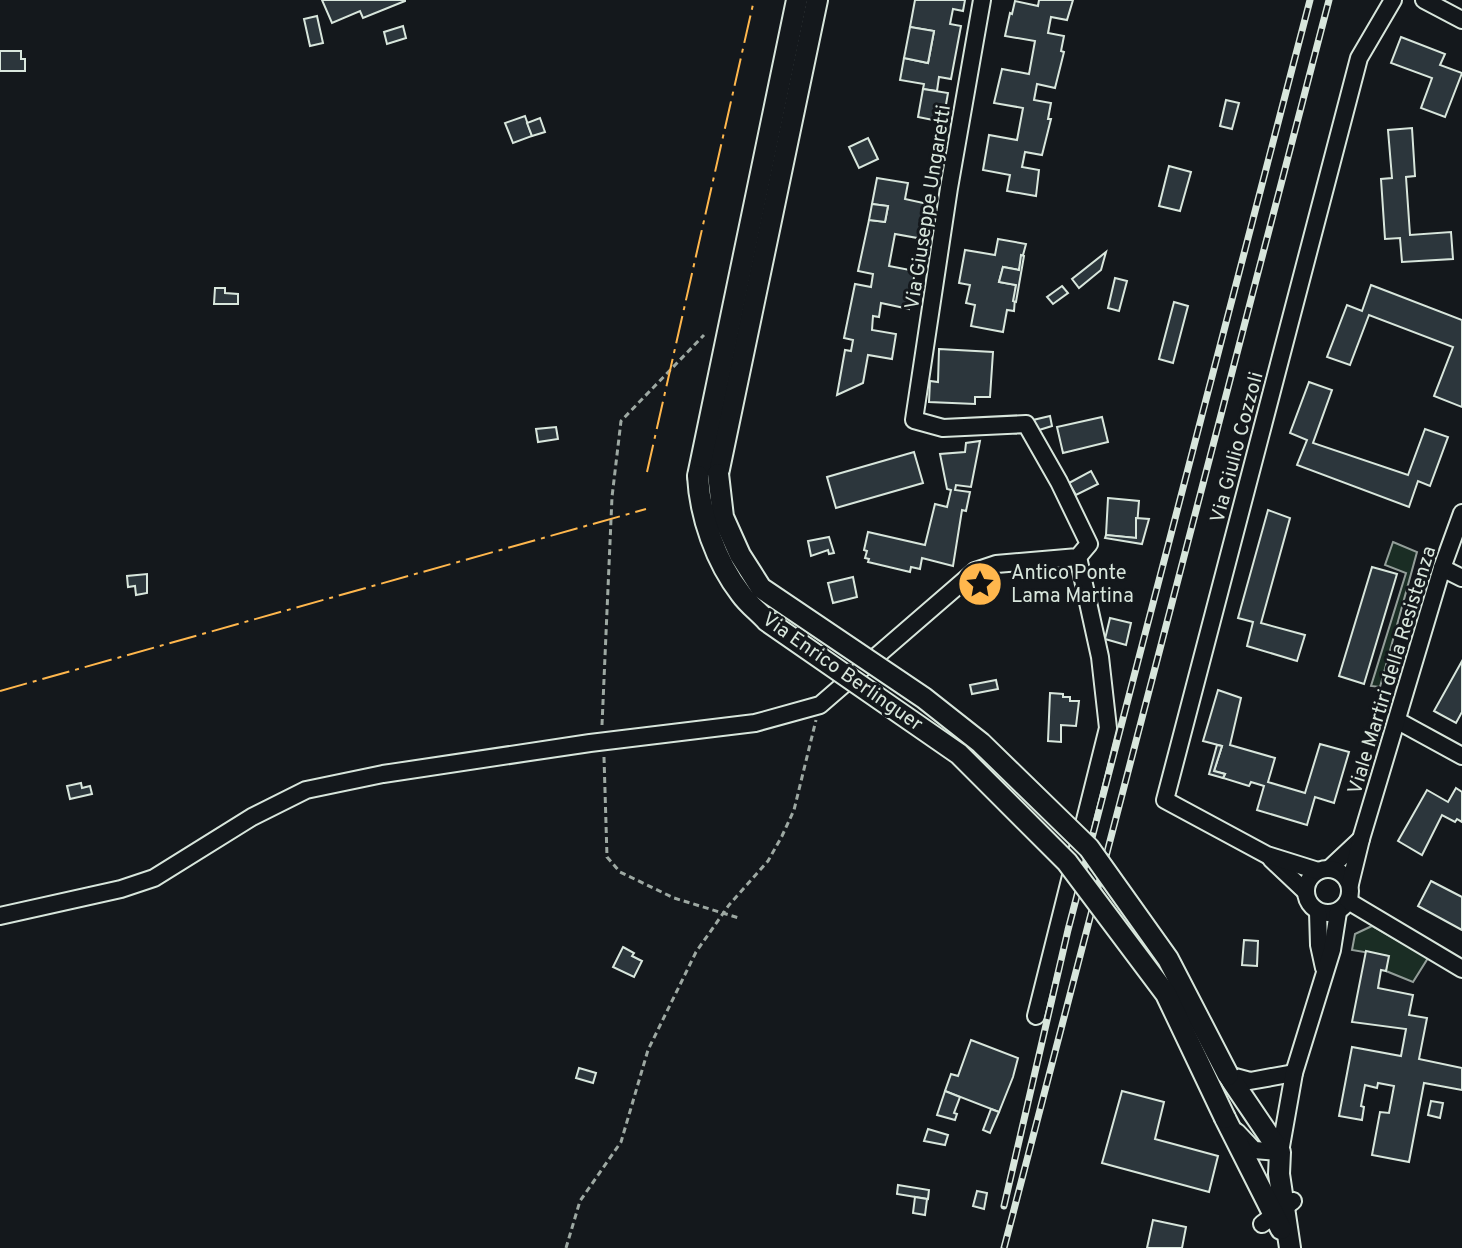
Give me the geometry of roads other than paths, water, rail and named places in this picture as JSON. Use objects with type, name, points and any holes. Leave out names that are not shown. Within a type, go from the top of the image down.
[{"type":"main road","name":"Via Enrico Berlinguer","points":[[797,0],[708,475],[723,517],[740,555],[761,588],[924,698],[981,743],[1089,848],[1168,959],[1228,1075],[1280,1152]]},
{"type":"main road","name":"Via Enrico Berlinguer","points":[[817,0],[708,475],[699,498],[721,561],[741,594],[767,621],[959,754],[1067,862],[1166,994],[1225,1118],[1278,1212],[1289,1244]]},
{"type":"main road","points":[[1278,1212],[1280,1152]]},
{"type":"street","name":"Via Giuseppe Ungaretti","points":[[982,0],[949,188],[914,420],[943,428],[1026,424],[1089,544],[1078,557]]},
{"type":"street","name":"Via Giulio Cozzoli","points":[[1324,869],[1267,855],[1165,800],[1359,58],[1393,0]]},
{"type":"street","points":[[1424,0],[1462,20]]},
{"type":"street","name":"Viale Martiri della Resistenza","points":[[1350,884],[1442,568],[1462,513]]},
{"type":"street","points":[[0,916],[121,889],[154,878],[252,817],[306,790],[383,774],[755,723],[820,705],[975,571],[996,564],[1078,557],[1100,657],[1108,728],[1036,1016]]},
{"type":"street","points":[[1442,568],[1462,578]]},
{"type":"street","points":[[1398,721],[1462,756]]},
{"type":"street","name":"Viale Martiri della Resistenza","points":[[1324,869],[1361,839]]},
{"type":"street","name":"Via Giulio Cozzoli","points":[[1267,855],[1306,892]]},
{"type":"street","points":[[1280,1152],[1294,1073],[1350,884],[1342,874],[1324,869],[1310,879],[1306,892],[1318,912],[1319,945],[1324,968]]},
{"type":"street","points":[[1318,912],[1343,907],[1462,969]]},
{"type":"street","points":[[1228,1075],[1250,1081],[1294,1073]]},
{"type":"street","name":"Via Enrico Berlinguer","points":[[1225,1118],[1254,1150],[1280,1152]]},
{"type":"railway","points":[[1004,1206],[1068,930],[1310,0]]},
{"type":"railway","points":[[1004,1248],[1329,0]]},
{"type":"place","name":"Antico Ponte Lama Martina","points":[[980,584]]}]
